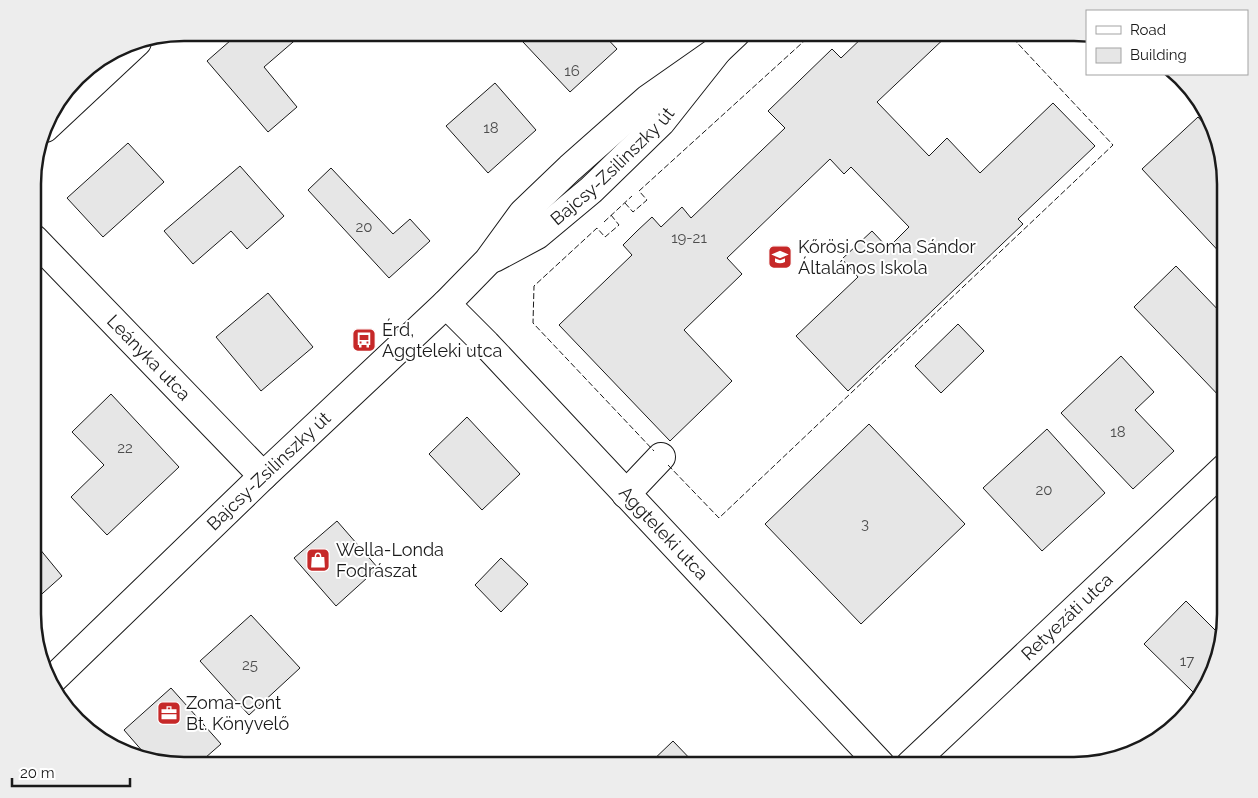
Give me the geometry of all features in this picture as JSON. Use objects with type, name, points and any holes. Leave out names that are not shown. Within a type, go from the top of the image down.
[{"type":"street","name":"Bajcsy-Zsilinszky út","points":[[56,676],[263,476],[446,304],[488,261],[537,235],[591,190],[660,122],[727,41]]},
{"type":"street","points":[[60,114],[123,55]]},
{"type":"street","name":"Leányka utca","points":[[41,246],[263,476]]},
{"type":"street","name":"Aggteleki utca","points":[[446,304],[872,756]]},
{"type":"street","points":[[626,494],[661,457]]},
{"type":"street","name":"Retyezáti utca","points":[[919,756],[1216,476]]},
{"type":"building","points":[[858,41],[941,41],[877,102],[929,156],[947,138],[980,173],[1053,103],[1095,146],[1018,219],[1023,224],[848,391],[796,336],[858,277],[842,259],[872,231],[888,248],[909,227],[851,167],[844,174],[830,159],[727,258],[742,274],[684,330],[732,381],[670,441],[559,325],[632,255],[623,245],[637,231],[652,217],[661,227],[682,207],[691,218],[785,128],[768,111],[832,49],[841,58]]},
{"type":"building","points":[[229,42],[293,42],[264,67],[297,107],[268,132],[207,61]]},
{"type":"building","points":[[523,42],[610,42],[617,49],[570,92]]},
{"type":"building","points":[[495,83],[536,130],[488,173],[446,126]]},
{"type":"building","points":[[1198,117],[1206,130],[1216,166],[1216,248],[1142,169]]},
{"type":"building","points":[[128,143],[164,182],[103,237],[67,198]]},
{"type":"building","points":[[240,166],[284,216],[247,249],[231,231],[193,264],[164,231]]},
{"type":"building","points":[[331,168],[393,234],[410,219],[430,241],[389,278],[308,190]]},
{"type":"building","points":[[1176,266],[1216,308],[1216,393],[1134,307]]},
{"type":"building","points":[[268,293],[313,347],[261,391],[216,337]]},
{"type":"building","points":[[958,324],[984,351],[941,393],[915,366]]},
{"type":"building","points":[[1121,356],[1154,392],[1135,410],[1174,451],[1133,489],[1061,413]]},
{"type":"building","points":[[111,394],[179,467],[107,535],[71,497],[104,465],[72,432]]},
{"type":"building","points":[[467,417],[520,474],[482,510],[429,454]]},
{"type":"building","points":[[869,424],[965,524],[861,624],[765,524]]},
{"type":"building","points":[[1047,429],[1105,493],[1042,551],[983,488]]},
{"type":"building","points":[[337,521],[378,568],[336,606],[294,558]]},
{"type":"building","points":[[41,550],[62,576],[41,595]]},
{"type":"building","points":[[501,558],[528,584],[501,612],[475,585]]},
{"type":"building","points":[[1186,601],[1215,630],[1209,660],[1193,692],[1144,644]]},
{"type":"building","points":[[251,615],[300,668],[249,715],[200,661]]},
{"type":"building","points":[[171,688],[221,744],[206,757],[166,756],[141,750],[124,730]]},
{"type":"building","points":[[673,741],[688,756],[657,756]]},
{"type":"fence","points":[[625,203],[633,212],[647,200],[639,191],[804,41]]},
{"type":"fence","points":[[668,465],[719,518],[1113,145],[1016,41]]},
{"type":"fence","points":[[604,222],[632,196]]},
{"type":"fence","points":[[611,215],[619,225],[605,237],[597,228],[534,286],[533,323],[654,451]]},
{"type":"place","name":"Kőrösi Csoma Sándor Általános Iskola","points":[[780,257]]},
{"type":"place","name":"Érd, Aggteleki utca","points":[[364,340]]},
{"type":"place","name":"Wella-Londa Fodrászat","points":[[318,560]]},
{"type":"place","name":"Zoma-Cont Bt. Könyvelő","points":[[169,713]]}]
